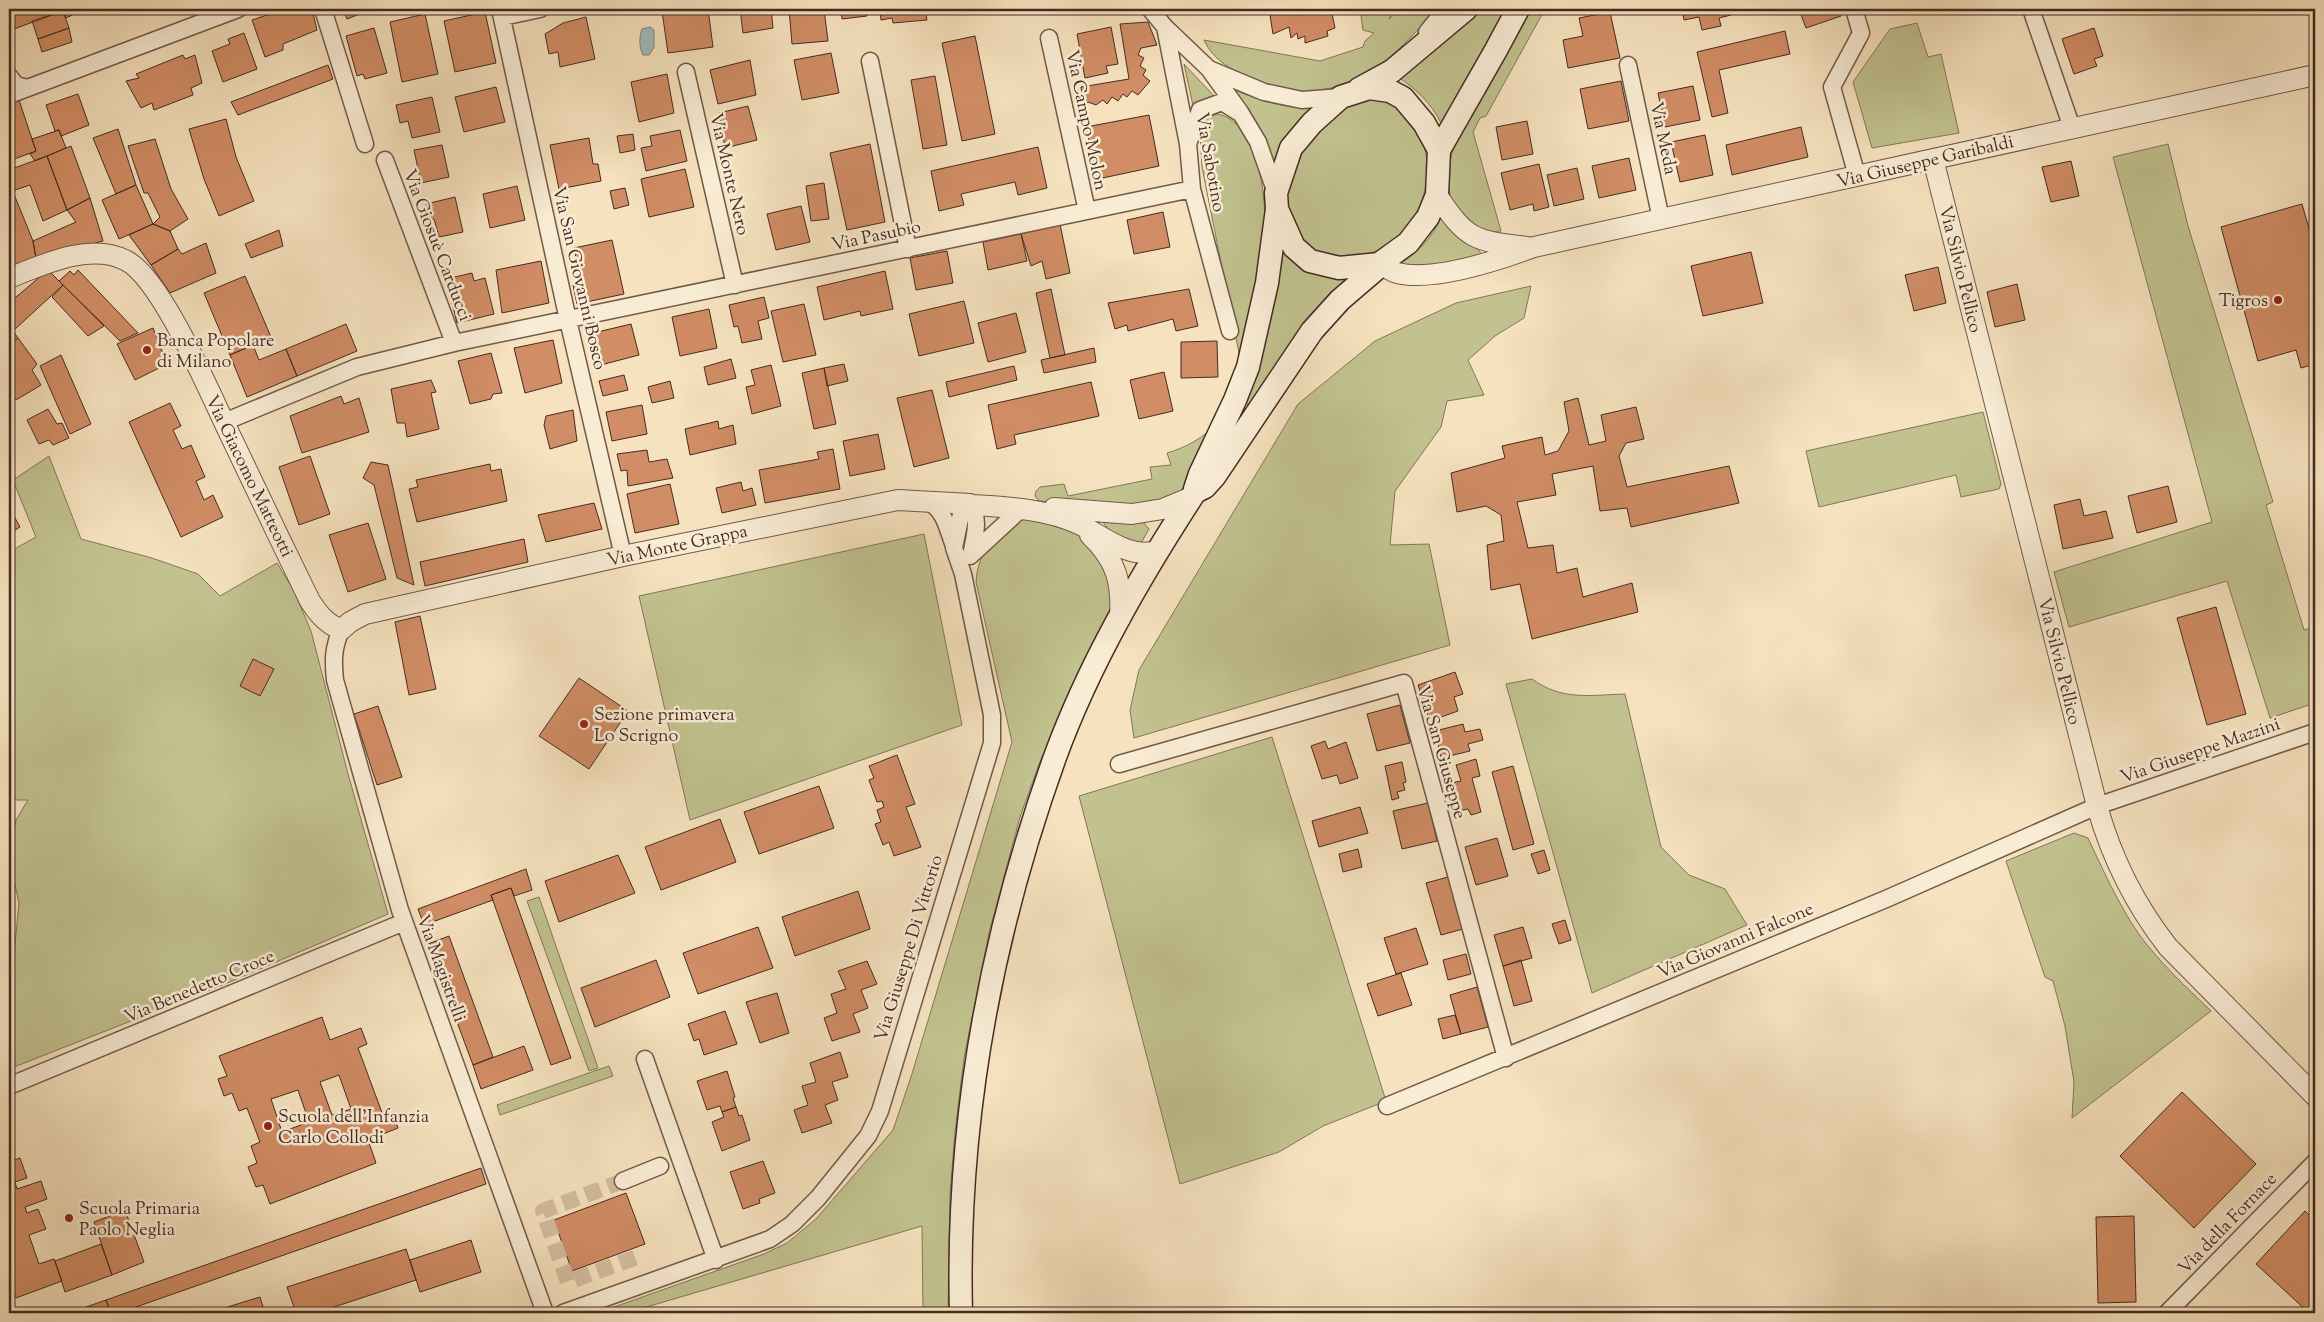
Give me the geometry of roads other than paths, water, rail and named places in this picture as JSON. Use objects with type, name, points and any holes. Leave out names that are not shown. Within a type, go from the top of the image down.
[{"type":"main road","points":[[1194,494],[1195,484],[1235,400],[1248,367],[1267,283],[1276,201],[1291,148],[1312,122],[1348,94],[1392,71],[1466,9]]},
{"type":"main road","points":[[961,1313],[963,1189],[972,1092],[986,1010],[1004,924],[1056,756],[1087,684],[1120,619],[1159,550],[1194,494],[1205,487],[1214,476],[1321,320],[1340,300],[1376,270],[1380,263],[1408,243],[1418,232],[1437,195],[1439,150],[1518,9]]},
{"type":"main road","points":[[1348,94],[1369,88],[1390,91],[1403,98],[1424,123],[1439,150]]},
{"type":"main road","points":[[1276,201],[1294,248],[1310,260],[1339,268],[1380,263]]},
{"type":"street","points":[[9,95],[238,9]]},
{"type":"street","points":[[323,9],[365,144]]},
{"type":"street","points":[[501,13],[540,9]]},
{"type":"street","name":"Via Sabotino","points":[[1150,9],[1165,27],[1209,70]]},
{"type":"street","points":[[1392,71],[1446,9]]},
{"type":"street","points":[[1854,9],[1861,32],[1832,87],[1857,176]]},
{"type":"street","points":[[2031,9],[2072,128]]},
{"type":"street","name":"Via San Giovanni Bosco","points":[[501,13],[568,320],[623,556]]},
{"type":"street","name":"Via Sabotino","points":[[1165,27],[1188,144],[1192,189],[1230,331]]},
{"type":"street","name":"Via Campo Molon","points":[[1049,38],[1087,211]]},
{"type":"street","points":[[870,61],[908,249]]},
{"type":"street","name":"Via Meda","points":[[1628,64],[1661,219]]},
{"type":"street","points":[[1209,70],[1264,92],[1302,100],[1348,94]]},
{"type":"street","points":[[1209,70],[1240,112],[1258,142],[1276,201]]},
{"type":"street","name":"Via Monte Nero","points":[[686,72],[735,285]]},
{"type":"street","name":"Via Giuseppe Garibaldi","points":[[1380,263],[1397,273],[1452,271],[1499,260],[1534,247],[2315,75]]},
{"type":"street","points":[[9,76],[16,85],[27,88]]},
{"type":"street","points":[[1188,144],[1200,110],[1222,102],[1240,112]]},
{"type":"street","name":"Via Silvio Pellico","points":[[1933,159],[2097,806],[2118,869],[2149,922],[2188,970],[2315,1096]]},
{"type":"street","name":"Via Giosuè Carducci","points":[[385,160],[454,344]]},
{"type":"street","name":"Via Pasubio","points":[[568,320],[1192,189]]},
{"type":"street","name":"Via Giuseppe Garibaldi","points":[[1437,195],[1453,219],[1469,234],[1493,243],[1534,247]]},
{"type":"street","name":"Via Giacomo Matteotti","points":[[9,278],[46,264],[86,254],[105,253],[126,260],[143,273],[177,325],[310,601],[327,624],[341,630]]},
{"type":"street","name":"Via Giosuè Carducci","points":[[224,422],[357,367],[568,320]]},
{"type":"street","name":"Via Monte Grappa","points":[[1022,508],[1034,506],[1132,514],[1163,509],[1194,494]]},
{"type":"street","name":"Via Monte Grappa","points":[[341,630],[350,622],[365,614],[623,556],[898,500],[1022,508],[1080,524],[1118,546],[1131,550],[1146,554],[1159,550]]},
{"type":"street","name":"Via Giuseppe Di Vittorio","points":[[563,1313],[716,1260],[770,1239],[810,1207],[868,1136],[880,1111],[992,743],[992,715],[963,574],[941,512],[937,506],[926,501]]},
{"type":"street","points":[[954,548],[961,514],[971,505]]},
{"type":"street","points":[[963,574],[976,532],[971,505]]},
{"type":"street","points":[[970,555],[1022,508]]},
{"type":"street","name":"Via Monte Grappa","points":[[1080,524],[1099,543],[1116,573],[1120,586],[1120,619]]},
{"type":"street","name":"Via Magistrelli","points":[[341,630],[334,646],[335,680],[404,922],[545,1313]]},
{"type":"street","name":"Via San Giuseppe","points":[[1119,764],[1404,683],[1506,1058]]},
{"type":"street","name":"Via Giuseppe Mazzini","points":[[2097,806],[2315,732]]},
{"type":"street","name":"Via Giovanni Falcone","points":[[1387,1106],[1886,899],[2097,806]]},
{"type":"street","name":"Via Benedetto Croce","points":[[9,1086],[404,922]]},
{"type":"street","points":[[645,1060],[716,1260]]},
{"type":"street","name":"Via della Fornace","points":[[2167,1313],[2315,1162]]},
{"type":"street","points":[[623,1181],[660,1166]]},
{"type":"water","points":[[650,27],[654,30],[654,47],[649,55],[643,55],[640,46],[641,32],[642,29]]},
{"type":"tunnel","points":[[623,1181],[543,1211],[568,1282],[640,1256]]},
{"type":"place","name":"Tigros","points":[[2278,300]]},
{"type":"place","name":"Banca Popolare di Milano","points":[[147,350]]},
{"type":"place","name":"Sezione primavera Lo Scrigno","points":[[584,724]]},
{"type":"place","name":"Scuola dell'Infanzia Carlo Collodi","points":[[268,1126]]},
{"type":"place","name":"Scuola Primaria Paolo Neglia","points":[[69,1218]]}]
